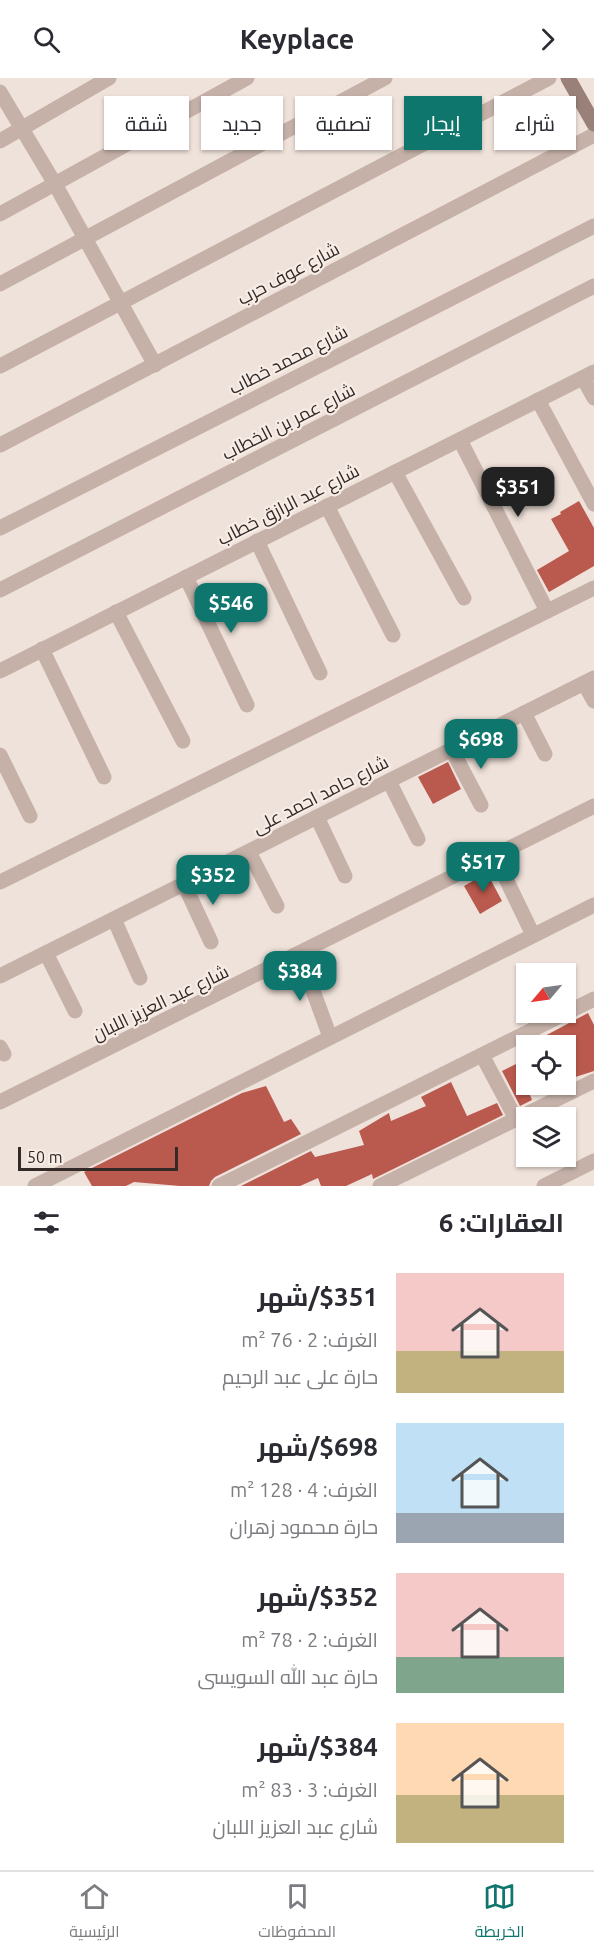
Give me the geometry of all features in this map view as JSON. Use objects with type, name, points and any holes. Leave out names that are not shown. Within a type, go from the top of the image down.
[{"type":"main road","points":[[568,78],[594,124]]},
{"type":"street","points":[[0,141],[110,78]]},
{"type":"street","points":[[0,214],[247,78]]},
{"type":"street","points":[[0,284],[385,78]]},
{"type":"street","points":[[0,366],[549,78]]},
{"type":"street","points":[[0,92],[86,238],[155,365]]},
{"type":"street","name":"شارع عوف حرب","points":[[0,445],[594,135]]},
{"type":"street","name":"شارع محمد خطاب","points":[[0,528],[594,226]]},
{"type":"street","name":"شارع عمر بن الخطاب","points":[[0,590],[594,286]]},
{"type":"street","points":[[588,375],[594,398]]},
{"type":"street","name":"شارع عبد الرازق خطاب","points":[[0,671],[588,375]]},
{"type":"street","points":[[538,400],[594,504]]},
{"type":"street","points":[[460,440],[547,611]]},
{"type":"street","points":[[395,472],[464,598]]},
{"type":"street","points":[[327,506],[393,635]]},
{"type":"street","points":[[257,542],[320,672]]},
{"type":"street","points":[[186,577],[247,705]]},
{"type":"street","points":[[0,882],[594,588]]},
{"type":"street","points":[[116,612],[183,741]]},
{"type":"street","points":[[42,649],[104,777]]},
{"type":"street","points":[[589,680],[594,701]]},
{"type":"street","name":"شارع حامد احمد على","points":[[0,976],[589,680]]},
{"type":"street","points":[[524,713],[545,754]]},
{"type":"street","points":[[452,750],[481,805]]},
{"type":"street","points":[[0,755],[30,816]]},
{"type":"street","points":[[389,781],[418,839]]},
{"type":"street","name":"شارع عبد العزيز اللبان","points":[[0,1102],[594,806]]},
{"type":"street","points":[[317,818],[345,876]]},
{"type":"street","points":[[249,852],[277,906]]},
{"type":"street","points":[[495,856],[533,935]]},
{"type":"street","points":[[184,884],[211,942]]},
{"type":"street","points":[[35,1186],[594,905]]},
{"type":"street","points":[[114,919],[140,978]]},
{"type":"street","points":[[46,953],[75,1011]]},
{"type":"street","points":[[300,954],[330,1037]]},
{"type":"street","points":[[219,1186],[594,999]]},
{"type":"street","points":[[380,1186],[516,1119],[482,1055]]},
{"type":"street","points":[[541,1107],[594,1081]]},
{"type":"street","points":[[544,1186],[594,1161]]},
{"type":"building","points":[[579,501],[594,528],[594,566],[549,592],[537,570],[569,551],[551,519]]},
{"type":"building","points":[[448,762],[461,789],[433,804],[418,777]]},
{"type":"building","points":[[487,873],[502,901],[480,914],[464,886]]},
{"type":"building","points":[[588,1013],[594,1025],[594,1071],[576,1077],[576,1035],[547,1035],[569,1023],[576,1023],[576,1019]]},
{"type":"building","points":[[516,1064],[516,1095],[530,1095],[532,1100],[520,1106],[502,1071]]},
{"type":"building","points":[[451,1082],[467,1116],[497,1103],[503,1115],[373,1179],[372,1174],[346,1186],[321,1186],[318,1178],[300,1186],[241,1186],[311,1151],[315,1157],[364,1145],[359,1131],[389,1113],[391,1121],[426,1106],[421,1097]]},
{"type":"building","points":[[266,1086],[284,1122],[291,1119],[301,1134],[215,1177],[209,1186],[134,1182],[126,1186],[92,1186],[84,1172],[242,1093]]}]
